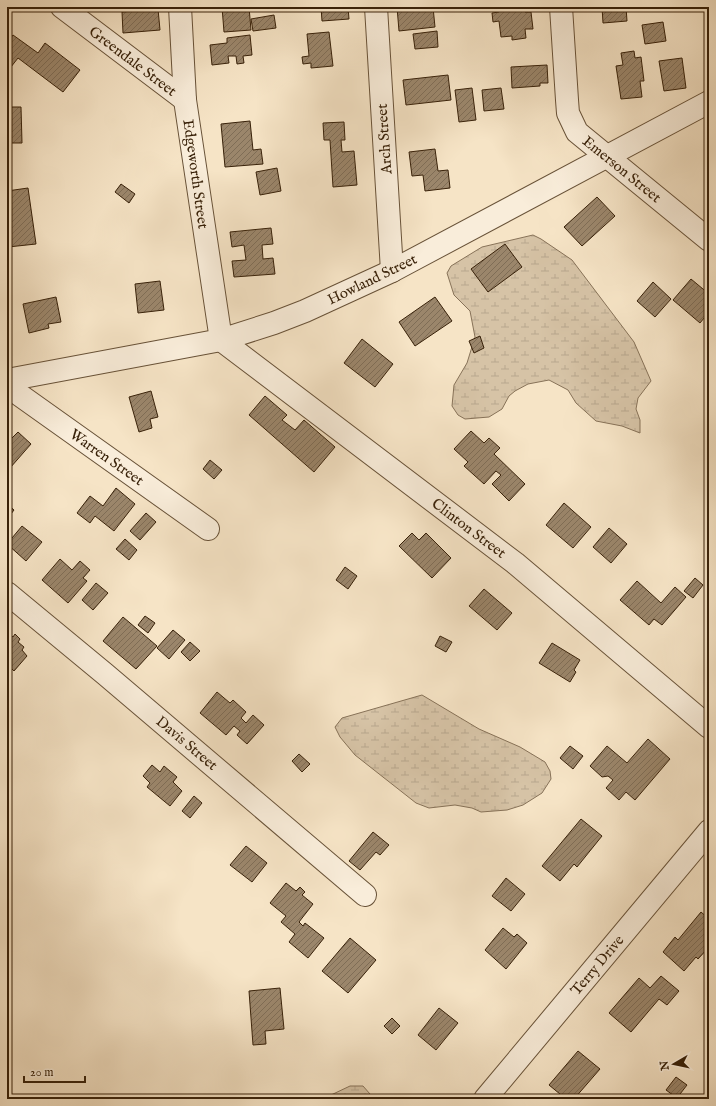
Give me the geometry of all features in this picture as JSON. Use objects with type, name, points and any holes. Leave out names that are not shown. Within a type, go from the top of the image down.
[{"type":"street","name":"Greendale Street","points":[[62,7],[185,100]]},
{"type":"street","name":"Edgeworth Street","points":[[180,7],[185,100],[221,340]]},
{"type":"street","name":"Arch Street","points":[[376,7],[392,271]]},
{"type":"street","name":"Emerson Street","points":[[561,7],[568,113],[577,132],[709,240]]},
{"type":"street","name":"Howland Street","points":[[7,380],[221,340],[274,323],[305,311],[392,271],[709,102]]},
{"type":"street","name":"Clinton Street","points":[[221,340],[515,563],[709,728]]},
{"type":"street","name":"Warren Street","points":[[7,386],[208,529]]},
{"type":"street","name":"Davis Street","points":[[7,593],[105,674],[365,895]]},
{"type":"street","name":"Terry Drive","points":[[485,1099],[709,831]]},
{"type":"green space","points":[[533,235],[572,260],[634,342],[651,381],[638,398],[636,409],[640,420],[640,433],[622,426],[596,421],[576,403],[568,390],[549,380],[528,384],[515,391],[509,396],[502,409],[489,417],[465,419],[458,415],[452,406],[454,385],[467,363],[475,337],[470,311],[454,295],[447,273],[451,266],[482,247]]},
{"type":"green space","points":[[422,695],[479,729],[520,747],[545,762],[550,771],[551,779],[542,793],[523,805],[507,810],[481,812],[472,808],[455,805],[429,808],[416,803],[355,755],[340,737],[335,727],[342,718]]},
{"type":"green space","points":[[350,1086],[363,1086],[373,1099],[327,1099],[331,1095]]},
{"type":"building","points":[[222,7],[249,7],[251,30],[224,32]]},
{"type":"building","points":[[321,7],[348,7],[349,19],[322,21]]},
{"type":"building","points":[[397,7],[433,7],[435,27],[399,31]]},
{"type":"building","points":[[524,7],[525,12],[531,12],[533,29],[525,29],[526,38],[512,40],[512,36],[501,37],[499,21],[493,22],[492,13],[499,12],[498,8]]},
{"type":"building","points":[[602,7],[626,7],[627,21],[603,23]]},
{"type":"building","points":[[158,9],[160,30],[123,33],[122,12]]},
{"type":"building","points":[[274,15],[276,28],[253,31],[251,19]]},
{"type":"building","points":[[663,22],[666,41],[645,44],[642,25]]},
{"type":"building","points":[[437,31],[438,47],[415,49],[413,34]]},
{"type":"building","points":[[329,32],[333,66],[311,68],[311,63],[303,64],[302,57],[309,56],[307,34]]},
{"type":"building","points":[[13,35],[38,53],[45,43],[80,70],[63,92],[18,58],[7,72],[7,43]]},
{"type":"building","points":[[250,35],[252,55],[243,56],[244,63],[237,64],[236,56],[228,56],[229,63],[212,65],[210,45],[227,43],[227,38]]},
{"type":"building","points":[[634,51],[635,58],[641,57],[644,81],[640,81],[642,97],[621,99],[616,66],[623,65],[621,53]]},
{"type":"building","points":[[682,58],[686,88],[664,91],[659,61]]},
{"type":"building","points":[[547,65],[548,83],[540,83],[540,86],[512,88],[511,67]]},
{"type":"building","points":[[448,75],[451,100],[406,105],[403,80]]},
{"type":"building","points":[[472,88],[476,120],[459,122],[455,90]]},
{"type":"building","points":[[501,88],[504,109],[484,111],[482,90]]},
{"type":"building","points":[[7,107],[21,107],[22,143],[7,143]]},
{"type":"building","points":[[250,121],[253,150],[261,149],[263,164],[225,167],[221,124]]},
{"type":"building","points":[[344,122],[345,140],[341,140],[342,152],[354,151],[357,185],[333,187],[330,140],[324,140],[323,123]]},
{"type":"building","points":[[435,149],[438,171],[448,170],[450,188],[425,191],[423,175],[412,176],[409,152]]},
{"type":"building","points":[[277,168],[281,191],[260,195],[256,172]]},
{"type":"building","points":[[121,184],[135,194],[129,203],[115,192]]},
{"type":"building","points":[[28,188],[36,244],[8,247],[7,191]]},
{"type":"building","points":[[597,197],[615,216],[582,246],[564,227]]},
{"type":"building","points":[[271,228],[273,244],[262,245],[263,259],[273,258],[275,274],[234,277],[232,261],[246,260],[244,245],[232,247],[230,232]]},
{"type":"building","points":[[505,244],[522,267],[488,292],[471,269]]},
{"type":"building","points":[[691,279],[709,294],[709,312],[700,323],[673,300]]},
{"type":"building","points":[[160,281],[164,310],[138,313],[135,284]]},
{"type":"building","points":[[653,282],[671,299],[655,317],[637,301]]},
{"type":"building","points":[[56,297],[61,322],[48,324],[49,328],[29,333],[23,304]]},
{"type":"building","points":[[435,297],[452,321],[415,346],[399,322]]},
{"type":"building","points":[[480,336],[484,348],[474,353],[469,341]]},
{"type":"building","points":[[362,339],[393,364],[375,387],[344,363]]},
{"type":"building","points":[[151,391],[158,417],[150,419],[152,428],[139,432],[129,397]]},
{"type":"building","points":[[265,396],[287,415],[282,420],[295,430],[304,420],[335,447],[314,472],[249,415]]},
{"type":"building","points":[[471,431],[484,443],[489,438],[500,448],[494,454],[525,484],[509,501],[492,484],[501,475],[496,471],[484,484],[464,466],[468,462],[454,449]]},
{"type":"building","points":[[18,432],[31,444],[10,468],[7,466],[7,438],[8,436],[11,439]]},
{"type":"building","points":[[210,460],[222,470],[214,479],[203,469]]},
{"type":"building","points":[[116,488],[135,504],[114,531],[95,516],[90,523],[77,513],[90,496],[103,506]]},
{"type":"building","points":[[564,503],[591,527],[573,548],[546,525]]},
{"type":"building","points":[[7,504],[14,510],[7,519]]},
{"type":"building","points":[[146,513],[156,522],[140,540],[130,531]]},
{"type":"building","points":[[22,526],[42,542],[26,561],[7,544]]},
{"type":"building","points":[[609,528],[627,544],[611,563],[593,547]]},
{"type":"building","points":[[412,533],[419,540],[426,533],[451,558],[432,578],[399,546]]},
{"type":"building","points":[[125,539],[137,550],[129,560],[116,549]]},
{"type":"building","points":[[60,559],[72,570],[80,561],[90,570],[83,578],[87,581],[68,603],[42,580]]},
{"type":"building","points":[[345,567],[357,576],[348,589],[336,580]]},
{"type":"building","points":[[695,578],[703,585],[693,598],[684,591]]},
{"type":"building","points":[[637,581],[661,603],[675,587],[686,597],[662,625],[654,619],[649,625],[620,600]]},
{"type":"building","points":[[96,583],[108,593],[93,610],[82,600]]},
{"type":"building","points":[[484,589],[512,613],[497,630],[469,606]]},
{"type":"building","points":[[145,616],[155,623],[148,633],[138,625]]},
{"type":"building","points":[[123,617],[157,646],[136,669],[103,641]]},
{"type":"building","points":[[173,630],[185,640],[169,659],[157,648]]},
{"type":"building","points":[[7,632],[13,637],[15,634],[20,639],[18,642],[24,647],[22,650],[27,656],[14,671],[7,664]]},
{"type":"building","points":[[440,636],[452,642],[446,652],[435,646]]},
{"type":"building","points":[[190,642],[200,651],[190,661],[181,652]]},
{"type":"building","points":[[552,643],[580,660],[574,670],[576,672],[570,682],[539,663]]},
{"type":"building","points":[[217,692],[230,703],[233,700],[246,712],[241,718],[246,723],[253,715],[264,725],[247,744],[237,735],[240,731],[234,726],[226,735],[200,713]]},
{"type":"building","points":[[648,739],[670,759],[635,800],[626,792],[619,800],[606,788],[613,780],[608,776],[602,777],[590,766],[607,746],[627,763]]},
{"type":"building","points":[[570,746],[583,756],[573,769],[560,758]]},
{"type":"building","points":[[299,754],[310,764],[302,772],[292,761]]},
{"type":"building","points":[[152,765],[160,772],[164,766],[177,777],[173,782],[182,791],[170,806],[147,787],[150,783],[143,776]]},
{"type":"building","points":[[194,796],[202,803],[190,818],[182,811]]},
{"type":"building","points":[[581,819],[602,836],[577,867],[574,864],[560,881],[542,866]]},
{"type":"building","points":[[373,832],[389,845],[380,855],[376,852],[360,870],[349,861]]},
{"type":"building","points":[[246,846],[267,863],[252,882],[230,865]]},
{"type":"building","points":[[506,878],[525,894],[511,911],[492,896]]},
{"type":"building","points":[[286,883],[296,891],[300,887],[305,892],[302,895],[313,904],[299,922],[303,926],[305,923],[324,938],[308,958],[289,942],[295,934],[281,922],[286,916],[270,903]]},
{"type":"building","points":[[701,912],[709,919],[709,947],[698,959],[696,957],[684,971],[663,952],[675,937],[678,940]]},
{"type":"building","points":[[503,928],[514,937],[517,934],[527,943],[506,969],[485,950]]},
{"type":"building","points":[[350,938],[376,960],[348,993],[322,971]]},
{"type":"building","points":[[661,976],[679,991],[667,1005],[659,999],[631,1032],[609,1013],[639,978],[650,988]]},
{"type":"building","points":[[280,988],[284,1029],[265,1031],[266,1044],[253,1045],[249,991]]},
{"type":"building","points":[[439,1008],[458,1023],[436,1050],[418,1035]]},
{"type":"building","points":[[392,1018],[400,1026],[392,1034],[384,1026]]},
{"type":"building","points":[[578,1051],[600,1069],[574,1099],[566,1099],[549,1085]]},
{"type":"building","points":[[676,1077],[687,1085],[677,1098],[666,1090]]}]
